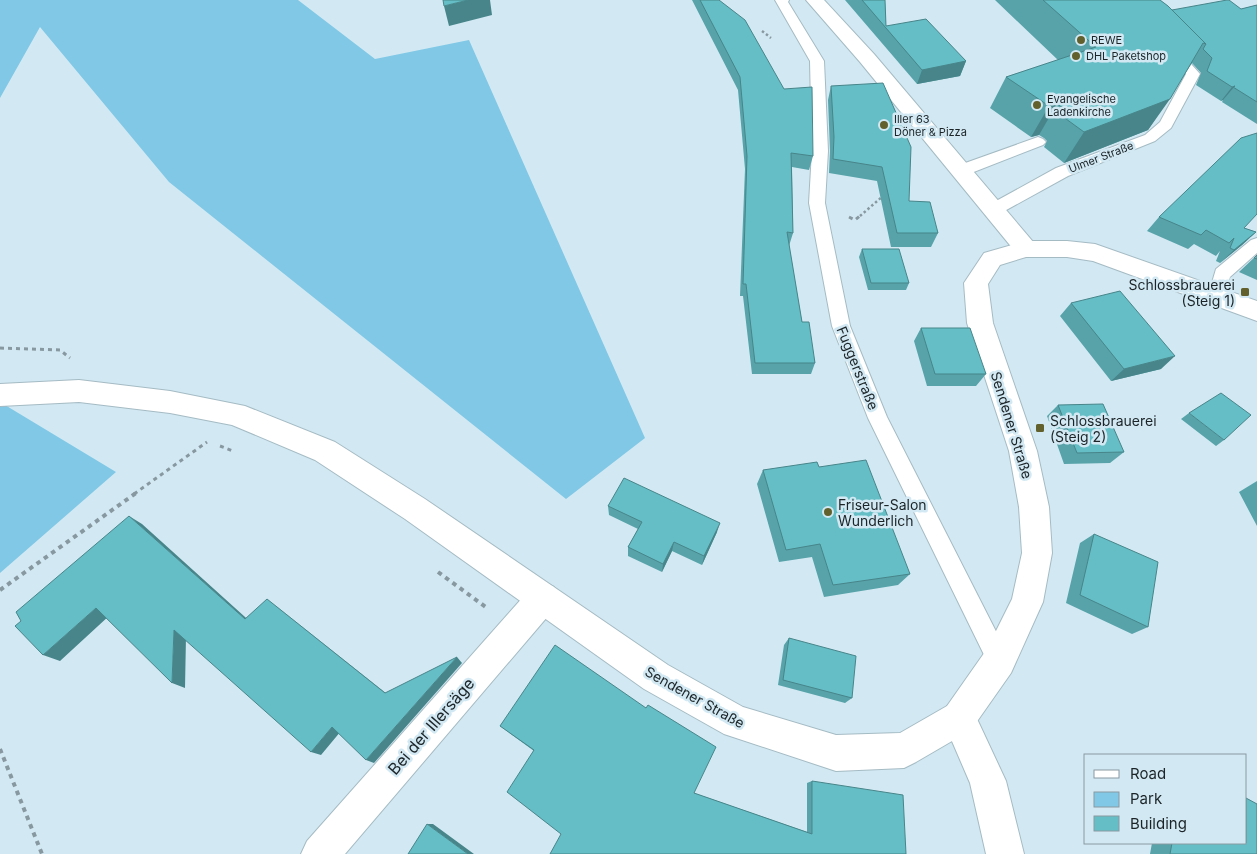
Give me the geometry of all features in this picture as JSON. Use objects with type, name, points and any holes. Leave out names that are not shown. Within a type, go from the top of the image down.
[{"type":"main road","points":[[815,0],[867,58],[1026,249],[1068,248],[1095,253],[1257,311]]},
{"type":"main road","name":"Sendener Straße","points":[[0,395],[79,391],[170,402],[235,414],[325,451],[415,509],[656,677],[736,722],[836,753],[904,750],[959,718],[999,660],[1027,602],[1037,553],[1034,507],[1023,451],[980,323],[976,283],[992,259],[1026,249]]},
{"type":"main road","name":"Bei der Illersäge","points":[[320,854],[543,598]]},
{"type":"main road","points":[[959,718],[988,781],[1005,854]]},
{"type":"lane","name":"Fuggerstraße","points":[[783,0],[781,1],[817,61],[820,151],[818,203],[840,326],[878,418],[999,660]]},
{"type":"lane","name":"Ulmer Straße","points":[[993,210],[1062,172],[1128,148],[1150,138],[1166,126],[1193,74],[1174,52],[1158,39]]},
{"type":"lane","points":[[960,171],[1038,142]]},
{"type":"lane","points":[[1217,296],[1222,274],[1257,244]]},
{"type":"path","points":[[855,220],[883,196]]},
{"type":"path","points":[[0,590],[208,442],[242,455]]},
{"type":"path","points":[[437,571],[515,630]]},
{"type":"path","points":[[0,749],[42,854]]},
{"type":"green space","points":[[0,0],[298,0],[375,59],[469,40],[645,438],[566,499],[169,182],[40,27],[0,98]]},
{"type":"green space","points":[[0,402],[116,472],[0,573]]},
{"type":"building","points":[[443,0],[468,0],[444,6]]},
{"type":"building","points":[[700,0],[719,0],[745,20],[784,89],[812,87],[813,156],[791,153],[793,233],[787,232],[802,322],[809,322],[815,363],[755,363],[746,284],[743,284],[747,156],[740,77]]},
{"type":"building","points":[[862,0],[885,0],[886,26],[926,19],[966,61],[922,70]]},
{"type":"building","points":[[1043,0],[1160,0],[1206,44],[1203,43],[1170,99],[1084,132],[1062,116],[1066,111],[1062,107],[1057,104],[1049,106],[1006,77],[1096,47]]},
{"type":"building","points":[[1229,0],[1241,9],[1257,5],[1257,102],[1233,87],[1235,86],[1232,87],[1207,71],[1212,58],[1203,49],[1206,44],[1172,10]]},
{"type":"building","points":[[883,83],[911,147],[909,201],[930,202],[938,233],[897,233],[882,167],[833,159],[834,137],[831,86]]},
{"type":"building","points":[[1257,133],[1257,214],[1244,228],[1256,232],[1234,250],[1230,248],[1234,238],[1229,243],[1206,230],[1201,235],[1159,217],[1241,138]]},
{"type":"building","points":[[862,249],[899,249],[909,283],[871,283]]},
{"type":"building","points":[[1120,291],[1175,356],[1124,369],[1071,303]]},
{"type":"building","points":[[921,328],[970,328],[986,374],[935,374]]},
{"type":"building","points":[[1221,393],[1251,415],[1224,440],[1189,413]]},
{"type":"building","points":[[1103,404],[1124,452],[1077,453],[1058,405]]},
{"type":"building","points":[[866,460],[910,574],[833,585],[820,544],[786,550],[763,470],[817,462],[819,467]]},
{"type":"building","points":[[624,478],[720,523],[704,556],[674,542],[663,564],[628,547],[642,522],[608,506]]},
{"type":"building","points":[[129,516],[245,619],[267,599],[385,693],[457,657],[366,760],[332,727],[311,752],[174,630],[172,683],[96,608],[43,655],[15,626],[21,621],[16,612]]},
{"type":"building","points":[[1094,534],[1158,562],[1148,627],[1080,595]]},
{"type":"building","points":[[789,638],[856,656],[852,698],[783,680]]},
{"type":"building","points":[[555,645],[646,708],[648,705],[716,747],[694,793],[812,834],[812,781],[903,795],[906,854],[550,854],[561,834],[507,792],[534,750],[500,726]]},
{"type":"building","points":[[1247,799],[1257,804],[1257,854],[1170,854],[1172,844],[1247,844]]},
{"type":"building","points":[[427,824],[468,854],[408,854]]},
{"type":"place","name":"REWE","points":[[1081,40]]},
{"type":"place","name":"DHL Paketshop","points":[[1076,56]]},
{"type":"place","name":"Evangelische Ladenkirche","points":[[1037,105]]},
{"type":"place","name":"Iller 63 Döner & Pizza","points":[[884,125]]},
{"type":"place","name":"Schlossbrauerei (Steig 1)","points":[[1245,292]]},
{"type":"place","name":"Schlossbrauerei (Steig 2)","points":[[1040,428]]},
{"type":"place","name":"Friseur-Salon Wunderlich","points":[[828,512]]}]
